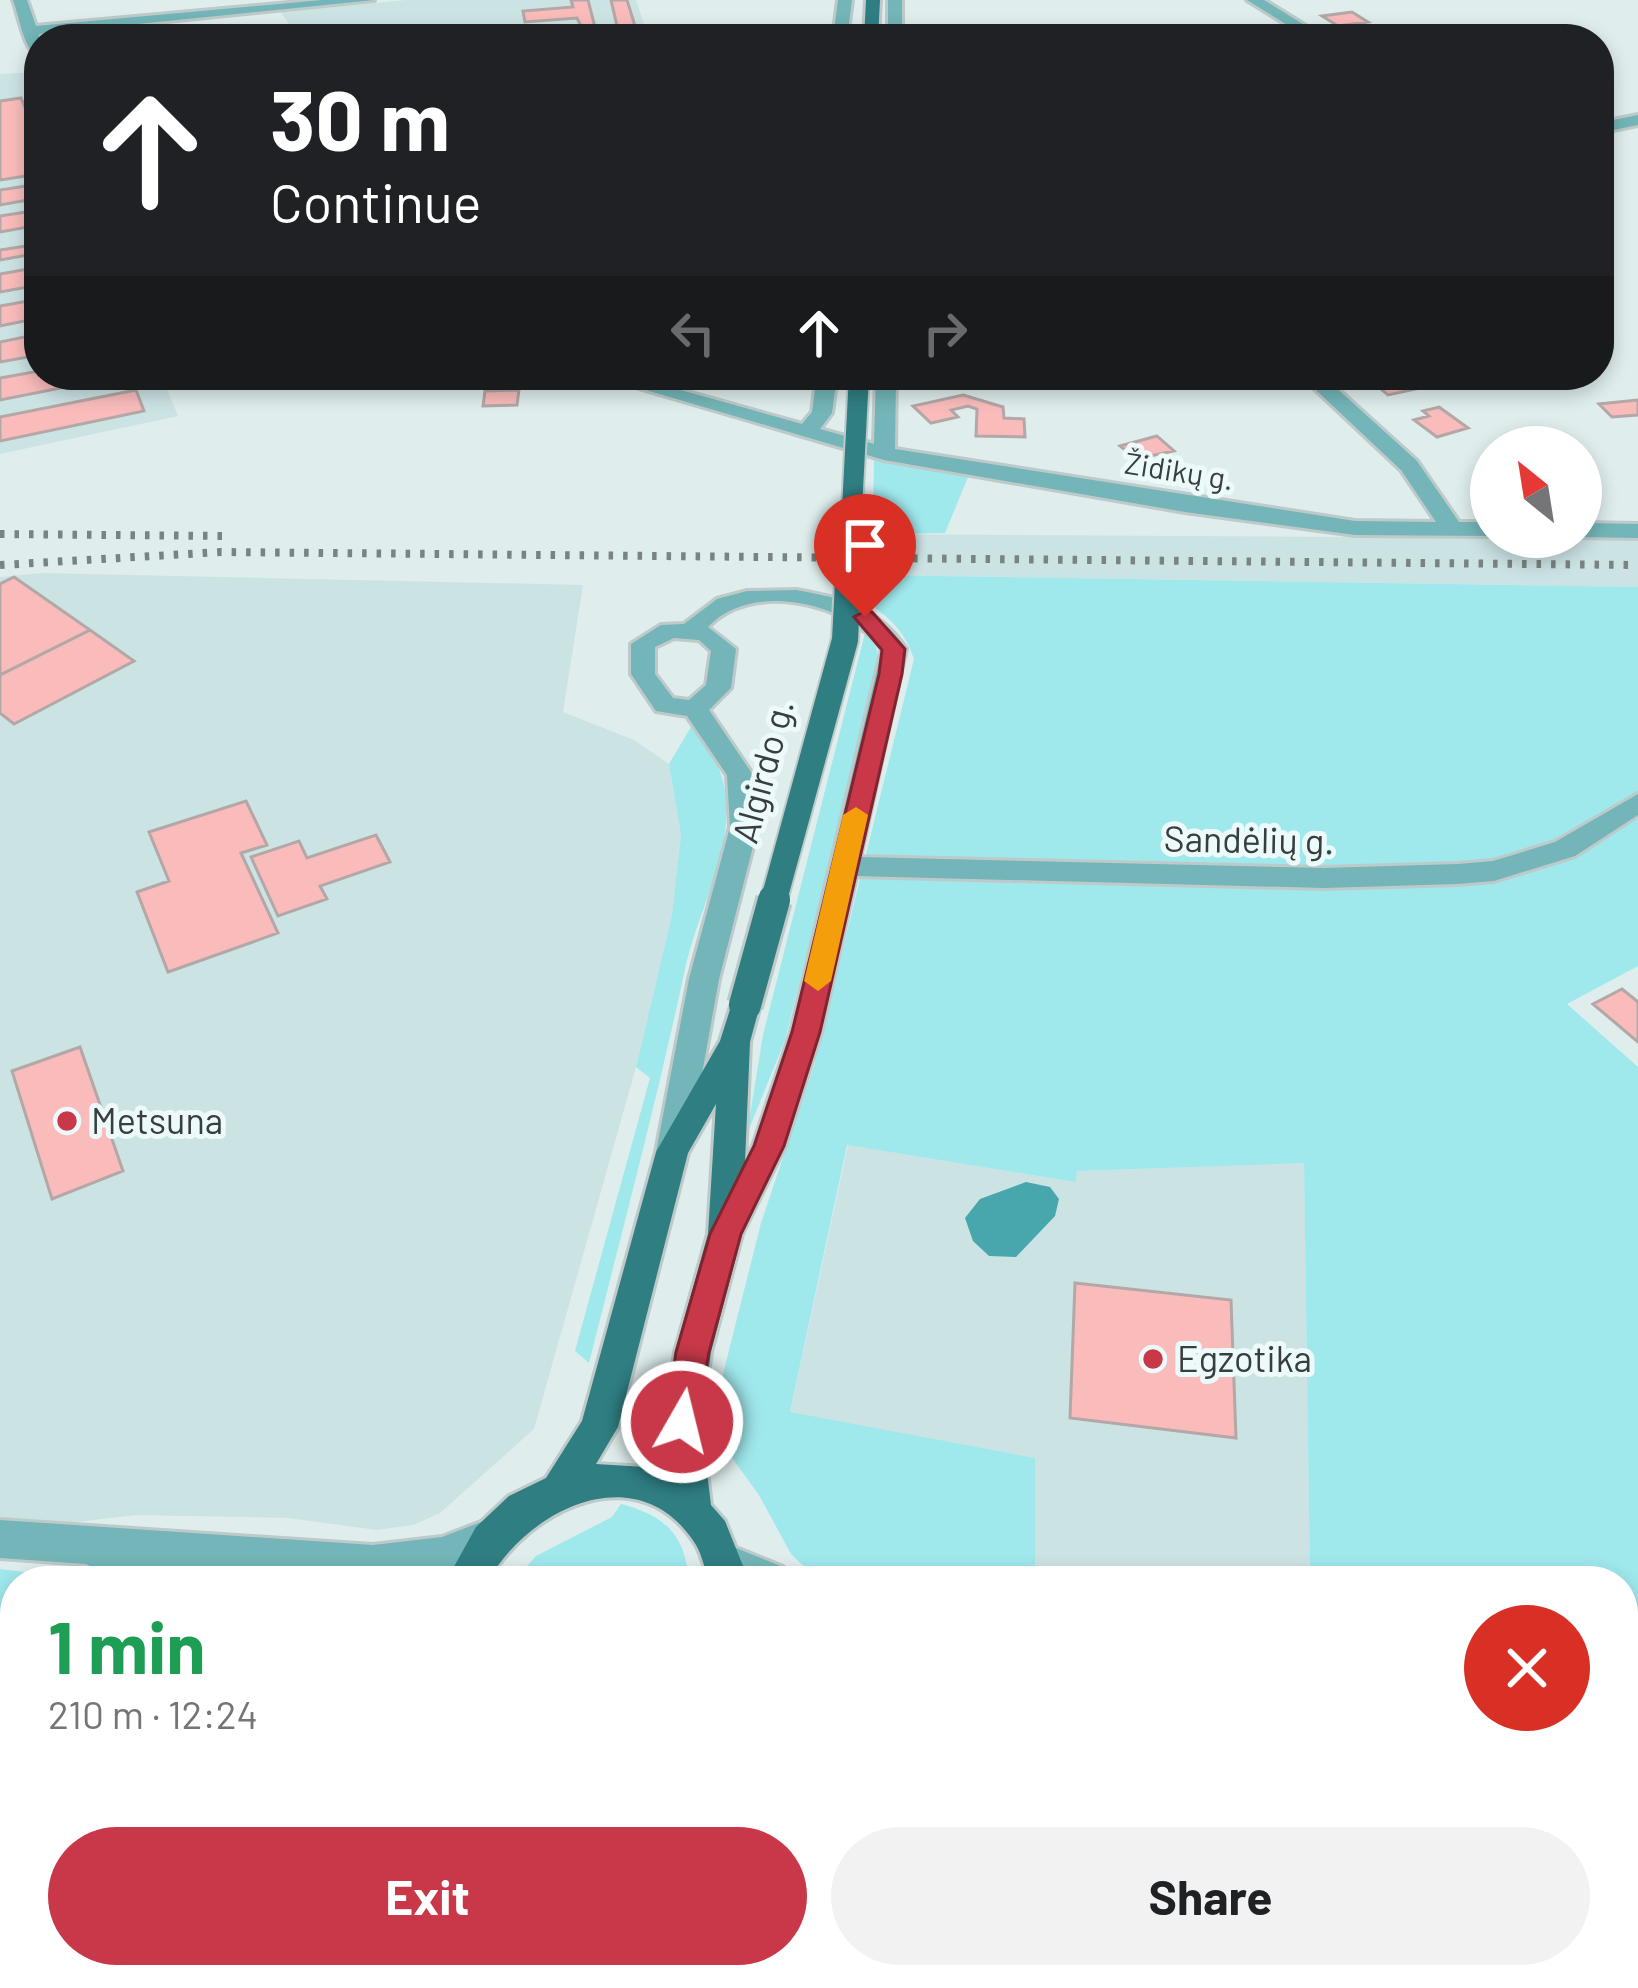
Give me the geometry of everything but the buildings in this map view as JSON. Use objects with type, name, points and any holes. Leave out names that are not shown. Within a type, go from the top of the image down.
[{"type":"main road","name":"Algirdo g.","points":[[692,1510],[682,1422],[693,1352],[725,1234],[735,1042],[845,640],[858,390]]},
{"type":"main road","name":"Algirdo g.","points":[[561,1486],[599,1427],[672,1152],[735,1042]]},
{"type":"main road","name":"Algirdo g.","points":[[474,1566],[489,1538],[510,1516],[561,1486],[596,1479],[631,1481],[664,1491],[692,1510],[712,1534],[725,1566]]},
{"type":"street","points":[[84,24],[219,7],[367,0]]},
{"type":"street","points":[[1254,0],[1295,24]]},
{"type":"street","name":"Židikų g.","points":[[657,390],[884,454],[1334,525],[1470,529]]},
{"type":"street","points":[[806,433],[822,413],[825,390]]},
{"type":"street","points":[[884,454],[886,390]]},
{"type":"street","points":[[1326,390],[1387,446],[1441,507],[1451,529]]},
{"type":"street","points":[[1602,530],[1638,531]]},
{"type":"street","points":[[692,629],[715,608],[757,598],[796,597],[834,604],[865,617],[894,649],[806,1032],[769,1146],[725,1234]]},
{"type":"street","points":[[692,629],[718,640],[726,659],[718,688],[694,709],[671,708],[643,674],[639,655],[643,644],[658,634],[692,629]]},
{"type":"street","points":[[672,1152],[704,979],[745,827],[740,775],[694,709]]},
{"type":"street","name":"Sandėlių g.","points":[[843,866],[1210,877],[1458,874],[1494,871],[1565,848],[1638,803]]},
{"type":"street","points":[[0,1539],[373,1564],[442,1556],[489,1538]]},
{"type":"street","points":[[85,1548],[131,1566]]},
{"type":"shaded area","points":[[406,0],[636,0],[644,24],[289,24],[281,12]]},
{"type":"shaded area","points":[[24,73],[24,390],[167,390],[178,416],[0,454],[0,74]]},
{"type":"shaded area","points":[[874,460],[968,477],[945,533],[873,534]]},
{"type":"shaded area","points":[[873,534],[1470,538],[1470,558],[1602,558],[1602,539],[1638,539],[1638,587],[872,575]]},
{"type":"shaded area","points":[[43,573],[583,585],[563,712],[634,740],[669,764],[681,835],[672,915],[636,1067],[534,1429],[440,1513],[413,1525],[377,1530],[288,1518],[136,1515],[52,1525],[0,1519],[0,577]]},
{"type":"shaded area","points":[[872,575],[1638,587],[1638,966],[1567,1004],[1638,1067],[1638,1566],[1310,1566],[1304,1163],[1077,1171],[1075,1182],[847,1145],[790,1412],[1035,1458],[1035,1566],[804,1566],[791,1554],[759,1495],[727,1451],[715,1406],[761,1223],[814,1066],[914,659],[897,627],[870,604]]},
{"type":"shaded area","points":[[865,633],[876,645],[879,666],[785,1040],[747,1134],[763,1035]]},
{"type":"shaded area","points":[[691,727],[710,751],[722,779],[726,799],[723,842],[690,948],[589,1363],[575,1351],[650,1078],[636,1067],[672,915],[681,835],[669,764]]},
{"type":"shaded area","points":[[848,1145],[1074,1182],[1076,1171],[1304,1163],[1310,1566],[1035,1566],[1035,1458],[790,1413]]},
{"type":"shaded area","points":[[1026,1182],[1050,1187],[1059,1199],[1055,1216],[1016,1257],[989,1256],[973,1241],[965,1218],[980,1199]]},
{"type":"shaded area","points":[[621,1504],[661,1521],[677,1539],[687,1566],[527,1566],[536,1556],[612,1517]]},
{"type":"railway","points":[[0,534],[228,536]]},
{"type":"railway","points":[[0,565],[221,552],[1638,565]]},
{"type":"slow traffic","points":[[818,981],[856,815]]},
{"type":"place","name":"Metsuna","points":[[67,1121]]},
{"type":"place","name":"Egzotika","points":[[1153,1359]]},
{"type":"route","points":[[682,1422],[693,1352],[725,1234],[769,1146],[806,1032],[891,674],[894,649],[865,617]]}]
